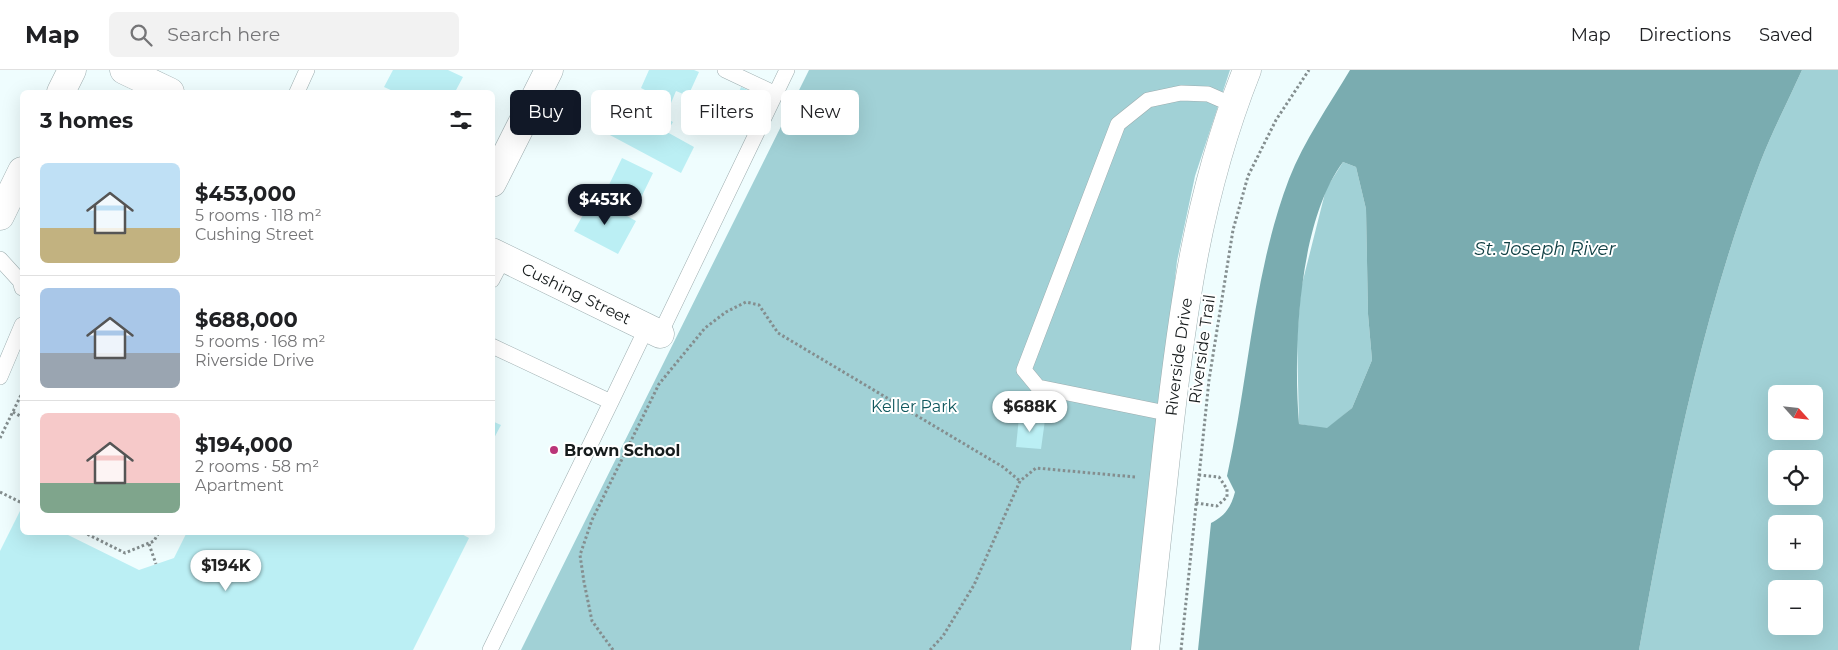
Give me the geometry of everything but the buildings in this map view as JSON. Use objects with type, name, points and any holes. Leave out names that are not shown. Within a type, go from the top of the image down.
[{"type":"street","points":[[62,90],[72,70]]},
{"type":"street","points":[[124,70],[166,90]]},
{"type":"street","points":[[495,177],[549,70]]},
{"type":"street","name":"Riverside Drive","points":[[1145,650],[1183,309],[1196,236],[1212,172],[1233,105],[1247,70]]},
{"type":"street","points":[[0,216],[20,175]]},
{"type":"street","name":"Cushing Street","points":[[496,263],[653,330]]},
{"type":"lane","points":[[298,90],[307,70]]},
{"type":"lane","points":[[724,70],[776,94]]},
{"type":"lane","points":[[490,650],[611,402],[653,330],[787,70]]},
{"type":"lane","points":[[1171,414],[1038,387],[1024,370],[1118,124],[1148,100],[1181,93],[1208,94],[1233,105]]},
{"type":"lane","points":[[0,258],[20,281]]},
{"type":"lane","points":[[0,377],[20,330]]},
{"type":"lane","points":[[495,347],[611,402]]},
{"type":"path","name":"Riverside Trail","points":[[1182,650],[1209,380],[1233,230],[1248,176],[1276,120],[1309,70]]},
{"type":"path","points":[[613,650],[592,621],[584,582],[580,555],[592,520],[659,384],[705,328],[726,312],[746,302],[759,305],[778,333],[1003,467],[1020,481]]},
{"type":"path","points":[[0,438],[20,398]]},
{"type":"path","points":[[14,412],[20,416]]},
{"type":"path","points":[[930,650],[944,636],[974,585],[1020,481],[1036,468],[1198,483]]},
{"type":"path","points":[[1196,503],[1217,506],[1226,497],[1227,489],[1219,477],[1199,475]]},
{"type":"path","points":[[0,492],[20,502]]},
{"type":"path","points":[[88,535],[125,553],[154,542],[158,535]]},
{"type":"path","points":[[149,544],[156,564]]},
{"type":"green space","name":"Keller Park","points":[[809,70],[1230,70],[1195,176],[1177,261],[1132,650],[521,650],[781,126],[781,135],[859,135],[859,90],[799,90]]},
{"type":"green space","points":[[1802,70],[1838,70],[1838,650],[1639,650],[1662,526],[1703,343],[1739,222],[1775,128]]},
{"type":"green space","points":[[1343,162],[1356,167],[1366,209],[1368,314],[1372,360],[1352,408],[1327,429],[1299,424],[1297,339],[1301,288],[1326,189]]},
{"type":"water","name":"St. Joseph River","points":[[1350,70],[1802,70],[1760,163],[1720,282],[1688,404],[1662,526],[1639,650],[1198,650],[1211,523],[1227,511],[1235,492],[1227,476],[1267,251],[1277,215],[1295,165],[1309,137]],"holes":[[[1343,162],[1356,167],[1366,209],[1368,314],[1372,360],[1352,408],[1327,428],[1299,424],[1297,394],[1298,325],[1308,252],[1316,218],[1328,187]]]},
{"type":"place","name":"Brown School","points":[[554,450]]}]
